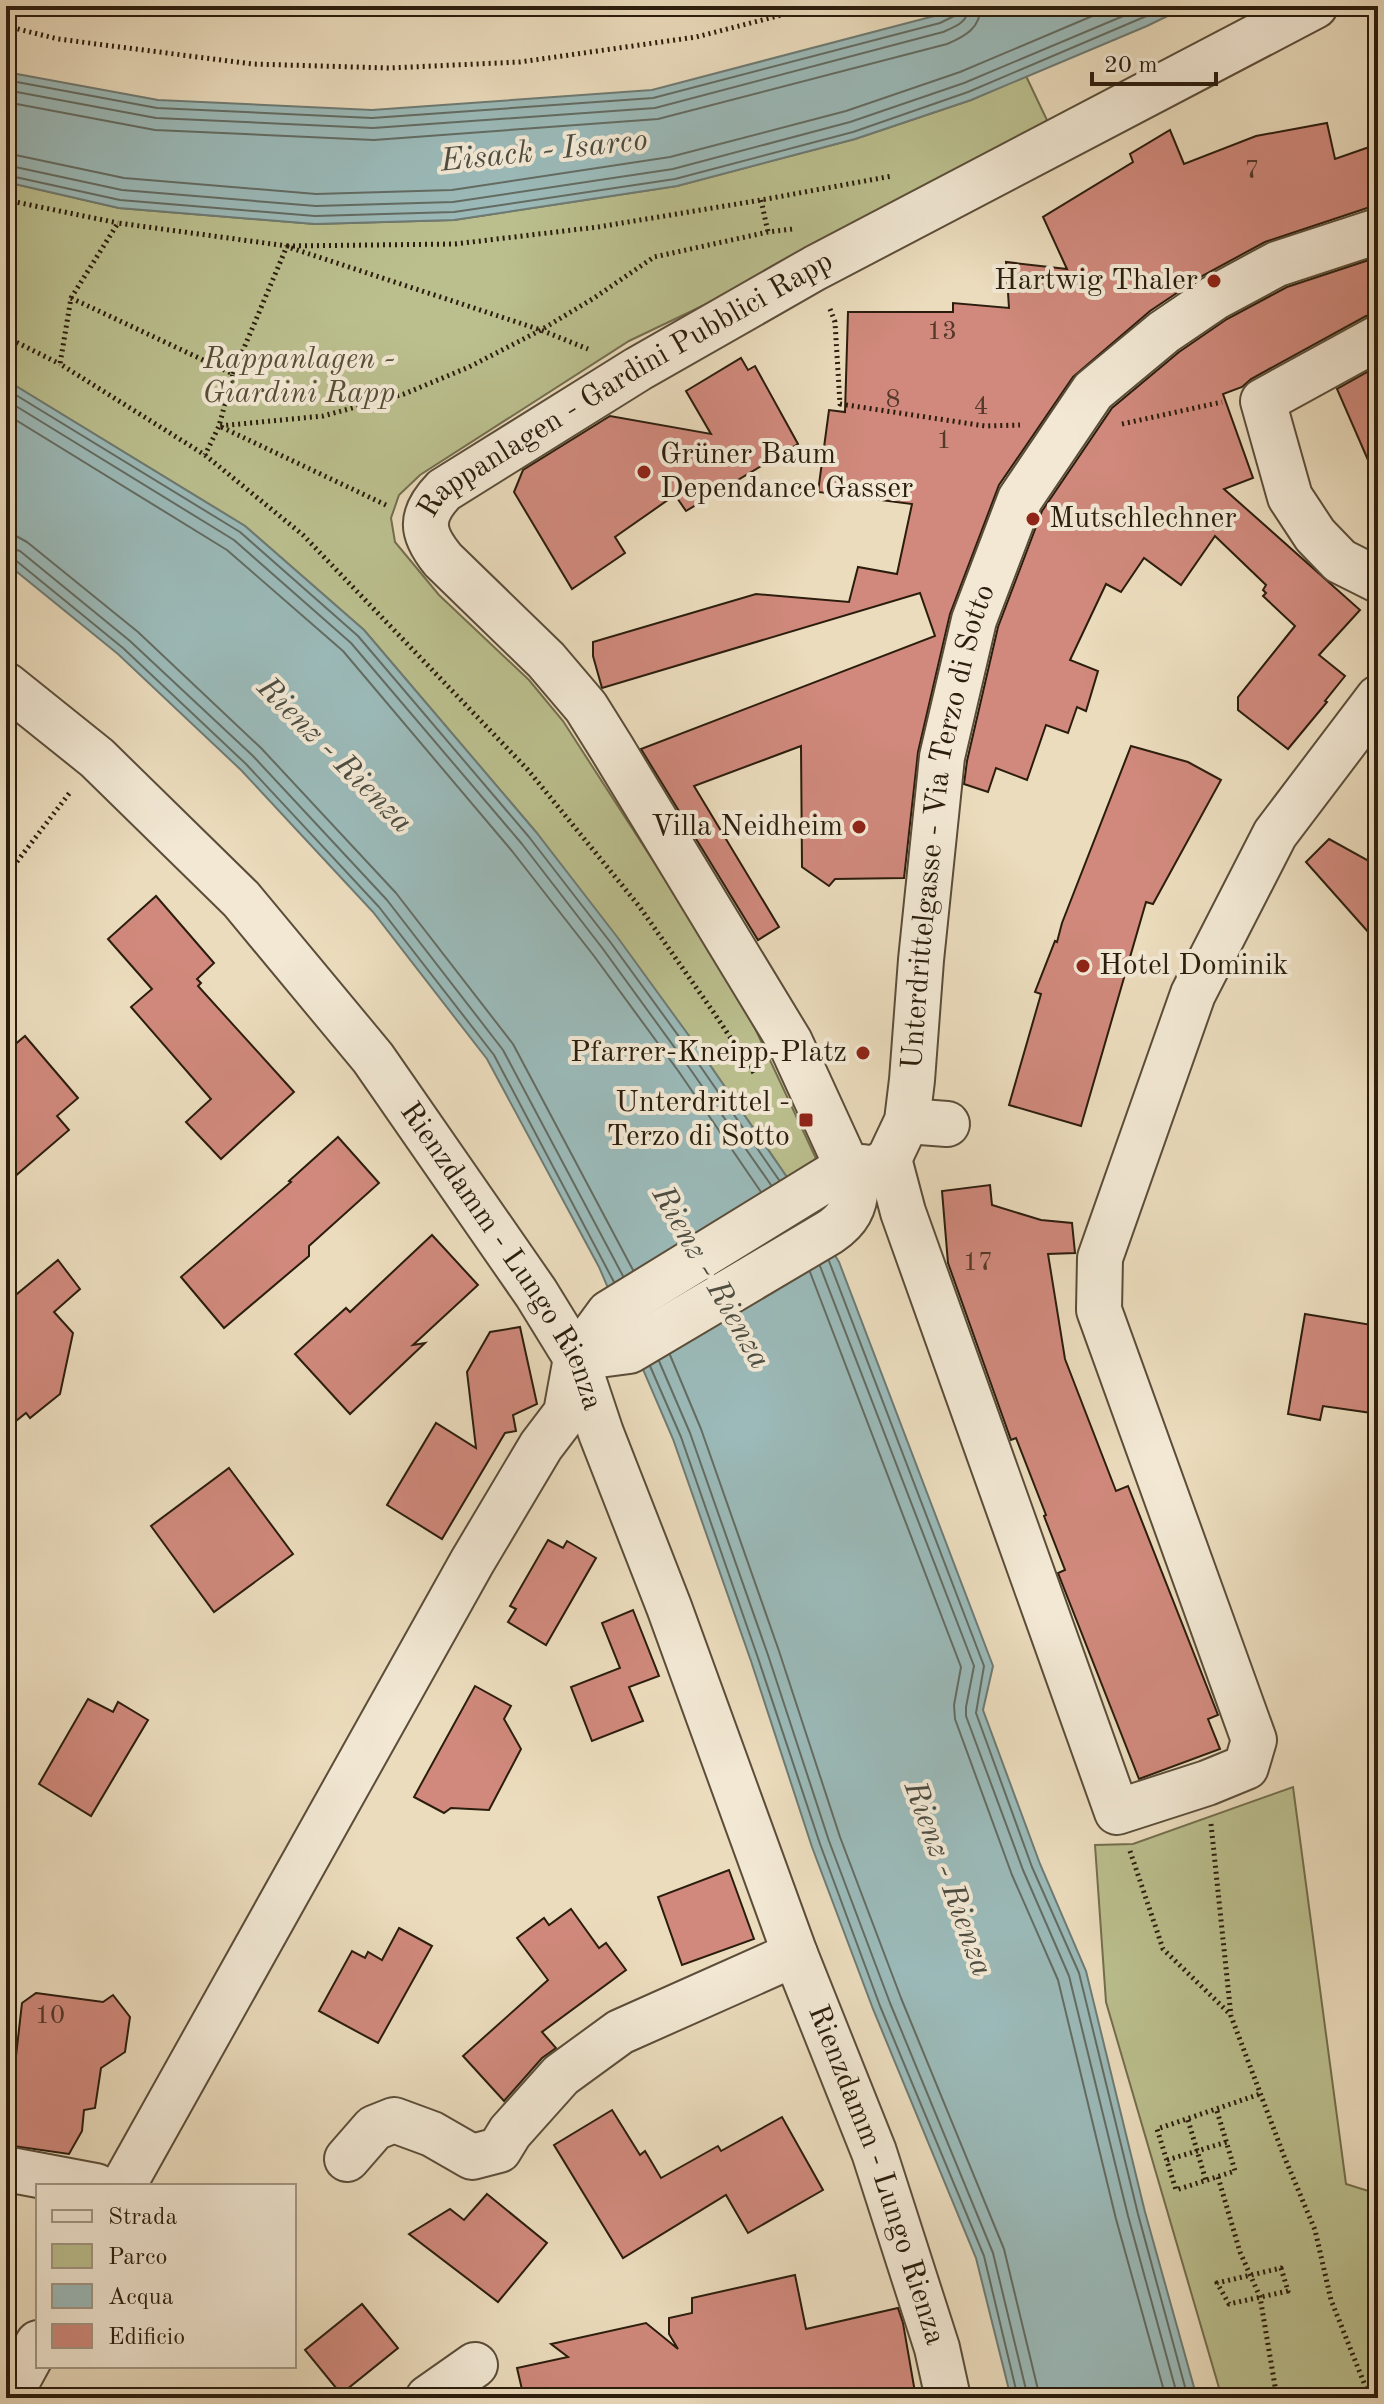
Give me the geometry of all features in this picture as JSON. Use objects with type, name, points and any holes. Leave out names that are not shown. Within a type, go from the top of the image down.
[{"type":"street","name":"Rappanlagen - Gardini Pubblici Rapp","points":[[898,1143],[790,1042],[586,707],[546,660],[443,560],[428,541],[425,524],[431,504],[444,490],[638,369],[806,248],[1315,6]]},
{"type":"street","name":"Unterdrittelgasse - Via Terzo di Sotto","points":[[898,1143],[912,1080],[942,757],[974,620],[1020,499],[1073,425],[1164,332],[1214,298],[1277,264],[1378,231]]},
{"type":"street","points":[[1378,338],[1263,401],[1290,497],[1315,535],[1340,561],[1378,580]]},
{"type":"street","name":"Rienzdamm - Lungo Rienza","points":[[6,685],[97,758],[241,899],[373,1058],[536,1293],[576,1358],[601,1433],[669,1607],[795,1954],[874,2152],[937,2348],[948,2398]]},
{"type":"street","points":[[898,1143],[909,1227],[1117,1812],[1246,1767],[1254,1740],[1099,1310],[1100,1258],[1193,994],[1275,834],[1378,698]]},
{"type":"street","points":[[124,2184],[472,1562],[541,1446],[566,1413],[576,1358],[609,1313],[807,1190],[898,1143]]},
{"type":"street","points":[[576,1358],[629,1351],[830,1232],[843,1223],[855,1204],[856,1186],[898,1143]]},
{"type":"street","points":[[347,2159],[374,2128],[394,2120],[432,2134],[472,2157],[499,2150],[510,2132],[561,2075],[620,2032],[795,1954]]},
{"type":"street","points":[[6,2169],[85,2184]]},
{"type":"street","points":[[8,2398],[36,2347]]},
{"type":"street","points":[[428,2398],[475,2365]]},
{"type":"path","points":[[6,26],[58,39],[252,64],[389,68],[520,62],[681,39],[817,6]]},
{"type":"path","points":[[6,200],[118,223],[287,246],[455,244],[598,227],[903,174]]},
{"type":"path","points":[[761,200],[768,232]]},
{"type":"path","points":[[60,364],[71,298],[118,223]]},
{"type":"path","points":[[219,426],[323,416],[404,394],[469,367],[541,330],[654,257],[768,232],[806,248],[835,322],[840,404],[985,426],[1073,425],[1224,402],[1263,401]]},
{"type":"path","points":[[287,246],[541,330],[638,369]]},
{"type":"path","points":[[205,455],[219,426],[233,374],[287,246]]},
{"type":"path","points":[[71,298],[233,374]]},
{"type":"path","points":[[6,337],[60,364],[205,455],[303,535],[528,770],[639,906],[757,1079]]},
{"type":"path","points":[[219,426],[425,524]]},
{"type":"path","points":[[6,876],[97,758]]},
{"type":"path","points":[[1207,1783],[1231,2016],[1315,2230],[1331,2300],[1370,2396],[1342,2398]]},
{"type":"path","points":[[1117,1812],[1163,1949],[1231,2016]]},
{"type":"path","points":[[1217,2111],[1235,2171],[1176,2190],[1157,2129],[1260,2094]]},
{"type":"path","points":[[1188,2120],[1206,2181]]},
{"type":"path","points":[[1167,2160],[1227,2142]]},
{"type":"path","points":[[1218,2177],[1240,2252],[1260,2297],[1277,2398]]},
{"type":"path","points":[[1281,2268],[1288,2291],[1229,2304],[1217,2283],[1250,2275],[1281,2268]]},
{"type":"green space","name":"Rappanlagen - Giardini Rapp","points":[[1026,76],[1055,137],[629,341],[420,475],[399,495],[391,518],[395,542],[439,595],[529,680],[563,721],[739,994],[820,1167],[793,1186],[703,1055],[536,832],[364,630],[245,526],[6,380],[6,182],[119,208],[315,224],[454,220],[677,186],[855,139],[971,100]]},
{"type":"green space","points":[[1293,1787],[1346,2184],[1378,2194],[1378,2398],[1222,2398],[1106,2002],[1095,1845],[1133,1844]]},
{"type":"water","name":"Eisack - Isarco","points":[[958,6],[1188,6],[971,100],[855,139],[677,186],[454,220],[315,224],[119,208],[6,182],[6,72],[158,100],[372,110],[652,90],[938,15]]},
{"type":"water","name":"Rienz - Rienza","points":[[6,380],[245,526],[364,630],[536,832],[618,938],[793,1186],[839,1262],[993,1666],[983,1710],[1040,1864],[1086,1971],[1145,2212],[1197,2398],[1011,2398],[976,2258],[873,2009],[812,1847],[673,1439],[599,1267],[487,1059],[373,912],[241,770],[118,654],[6,563]]},
{"type":"building","points":[[1327,123],[1335,159],[1378,144],[1378,207],[1265,242],[1202,276],[1150,311],[1073,377],[999,485],[950,614],[918,752],[904,878],[835,879],[829,886],[802,867],[801,746],[694,786],[779,927],[758,940],[641,749],[935,636],[920,593],[602,688],[593,656],[593,642],[756,594],[849,602],[858,567],[897,574],[912,504],[818,492],[829,410],[845,412],[848,312],[953,312],[953,303],[1009,308],[1006,262],[1067,269],[1043,217],[1133,162],[1130,154],[1170,130],[1184,164],[1256,136]]},
{"type":"building","points":[[1378,257],[1378,313],[1366,316],[1251,379],[1242,387],[1223,394],[1253,478],[1224,489],[1360,610],[1319,655],[1345,676],[1327,702],[1288,749],[1238,710],[1238,697],[1295,626],[1263,596],[1266,585],[1215,536],[1181,585],[1144,558],[1121,592],[1106,584],[1070,660],[1098,671],[1086,711],[1077,707],[1068,733],[1046,725],[1027,780],[996,768],[988,792],[964,784],[998,627],[1042,511],[1112,408],[1179,352],[1227,319],[1287,287]]},
{"type":"building","name":"Grüner Baum Dependance Gasser","points":[[741,358],[748,370],[755,366],[798,444],[686,511],[675,495],[615,537],[625,553],[572,589],[514,492],[523,470],[610,416],[711,434],[686,391]]},
{"type":"building","points":[[1378,366],[1378,483],[1337,389]]},
{"type":"building","name":"Hotel Dominik","points":[[1131,746],[1188,762],[1221,780],[1153,904],[1146,902],[1081,1126],[1009,1105],[1041,994],[1035,992]]},
{"type":"building","points":[[1329,839],[1378,866],[1378,943],[1306,862]]},
{"type":"building","points":[[156,896],[214,963],[197,979],[201,983],[198,986],[294,1092],[221,1159],[186,1122],[211,1099],[131,1007],[152,989],[108,939]]},
{"type":"building","points":[[25,1036],[78,1098],[57,1116],[69,1130],[6,1184],[6,1052]]},
{"type":"building","points":[[338,1137],[379,1183],[309,1246],[309,1256],[224,1328],[181,1277]]},
{"type":"building","points":[[990,1185],[992,1205],[1041,1220],[1072,1223],[1075,1253],[1048,1254],[1065,1359],[1116,1491],[1128,1486],[1218,1715],[1208,1719],[1220,1749],[1139,1779],[1058,1573],[1065,1570],[1046,1515],[1016,1438],[1011,1440],[948,1263],[942,1191]]},
{"type":"building","points":[[432,1235],[478,1285],[413,1345],[425,1343],[350,1414],[295,1354],[346,1308],[350,1312]]},
{"type":"building","points":[[58,1260],[80,1289],[54,1312],[73,1333],[60,1394],[30,1418],[26,1413],[6,1429],[6,1303]]},
{"type":"building","points":[[1305,1314],[1378,1326],[1378,1380],[1372,1413],[1323,1406],[1320,1420],[1288,1414]]},
{"type":"building","points":[[520,1327],[537,1404],[513,1415],[516,1431],[505,1433],[442,1539],[387,1505],[436,1423],[476,1448],[467,1372],[490,1332]]},
{"type":"building","points":[[229,1468],[293,1554],[214,1612],[151,1526]]},
{"type":"building","points":[[548,1540],[563,1548],[567,1541],[596,1558],[546,1645],[508,1622],[516,1609],[510,1606]]},
{"type":"building","points":[[633,1610],[659,1676],[629,1687],[643,1721],[592,1741],[571,1687],[620,1668],[602,1623]]},
{"type":"building","points":[[475,1686],[511,1706],[504,1719],[521,1749],[489,1810],[451,1808],[444,1813],[414,1797]]},
{"type":"building","points":[[88,1699],[113,1712],[118,1702],[148,1720],[91,1816],[39,1784]]},
{"type":"building","points":[[729,1870],[754,1939],[682,1965],[658,1897]]},
{"type":"building","points":[[571,1909],[599,1948],[606,1943],[626,1970],[542,2032],[556,2048],[542,2058],[504,2101],[463,2056],[548,1980],[517,1938],[544,1918],[549,1925]]},
{"type":"building","points":[[399,1928],[432,1946],[378,2043],[319,2011],[352,1951],[365,1958],[368,1952],[382,1960]]},
{"type":"building","points":[[36,1993],[103,2002],[113,1995],[130,2017],[125,2052],[101,2068],[95,2108],[84,2110],[82,2131],[69,2154],[6,2145],[7,2063],[16,2056],[22,2003]]},
{"type":"building","points":[[612,2110],[640,2155],[645,2151],[661,2178],[718,2146],[721,2151],[782,2117],[823,2190],[748,2233],[726,2195],[623,2258],[554,2145]]},
{"type":"building","points":[[487,2194],[547,2243],[498,2302],[409,2234],[450,2209],[464,2220]]},
{"type":"building","points":[[795,2275],[806,2329],[898,2308],[916,2398],[524,2398],[517,2368],[568,2357],[551,2344],[646,2323],[678,2349],[669,2334],[669,2318],[692,2313],[692,2298]]},
{"type":"building","points":[[362,2304],[398,2348],[341,2394],[305,2350]]},
{"type":"place","name":"Hartwig Thaler","points":[[1214,281]]},
{"type":"place","name":"Grüner Baum Dependance Gasser","points":[[644,472]]},
{"type":"place","name":"Mutschlechner","points":[[1033,519]]},
{"type":"place","name":"Villa Neidheim","points":[[859,827]]},
{"type":"place","name":"Hotel Dominik","points":[[1083,966]]},
{"type":"place","name":"Pfarrer-Kneipp-Platz","points":[[863,1053]]},
{"type":"place","name":"Unterdrittel - Terzo di Sotto","points":[[806,1120]]}]
